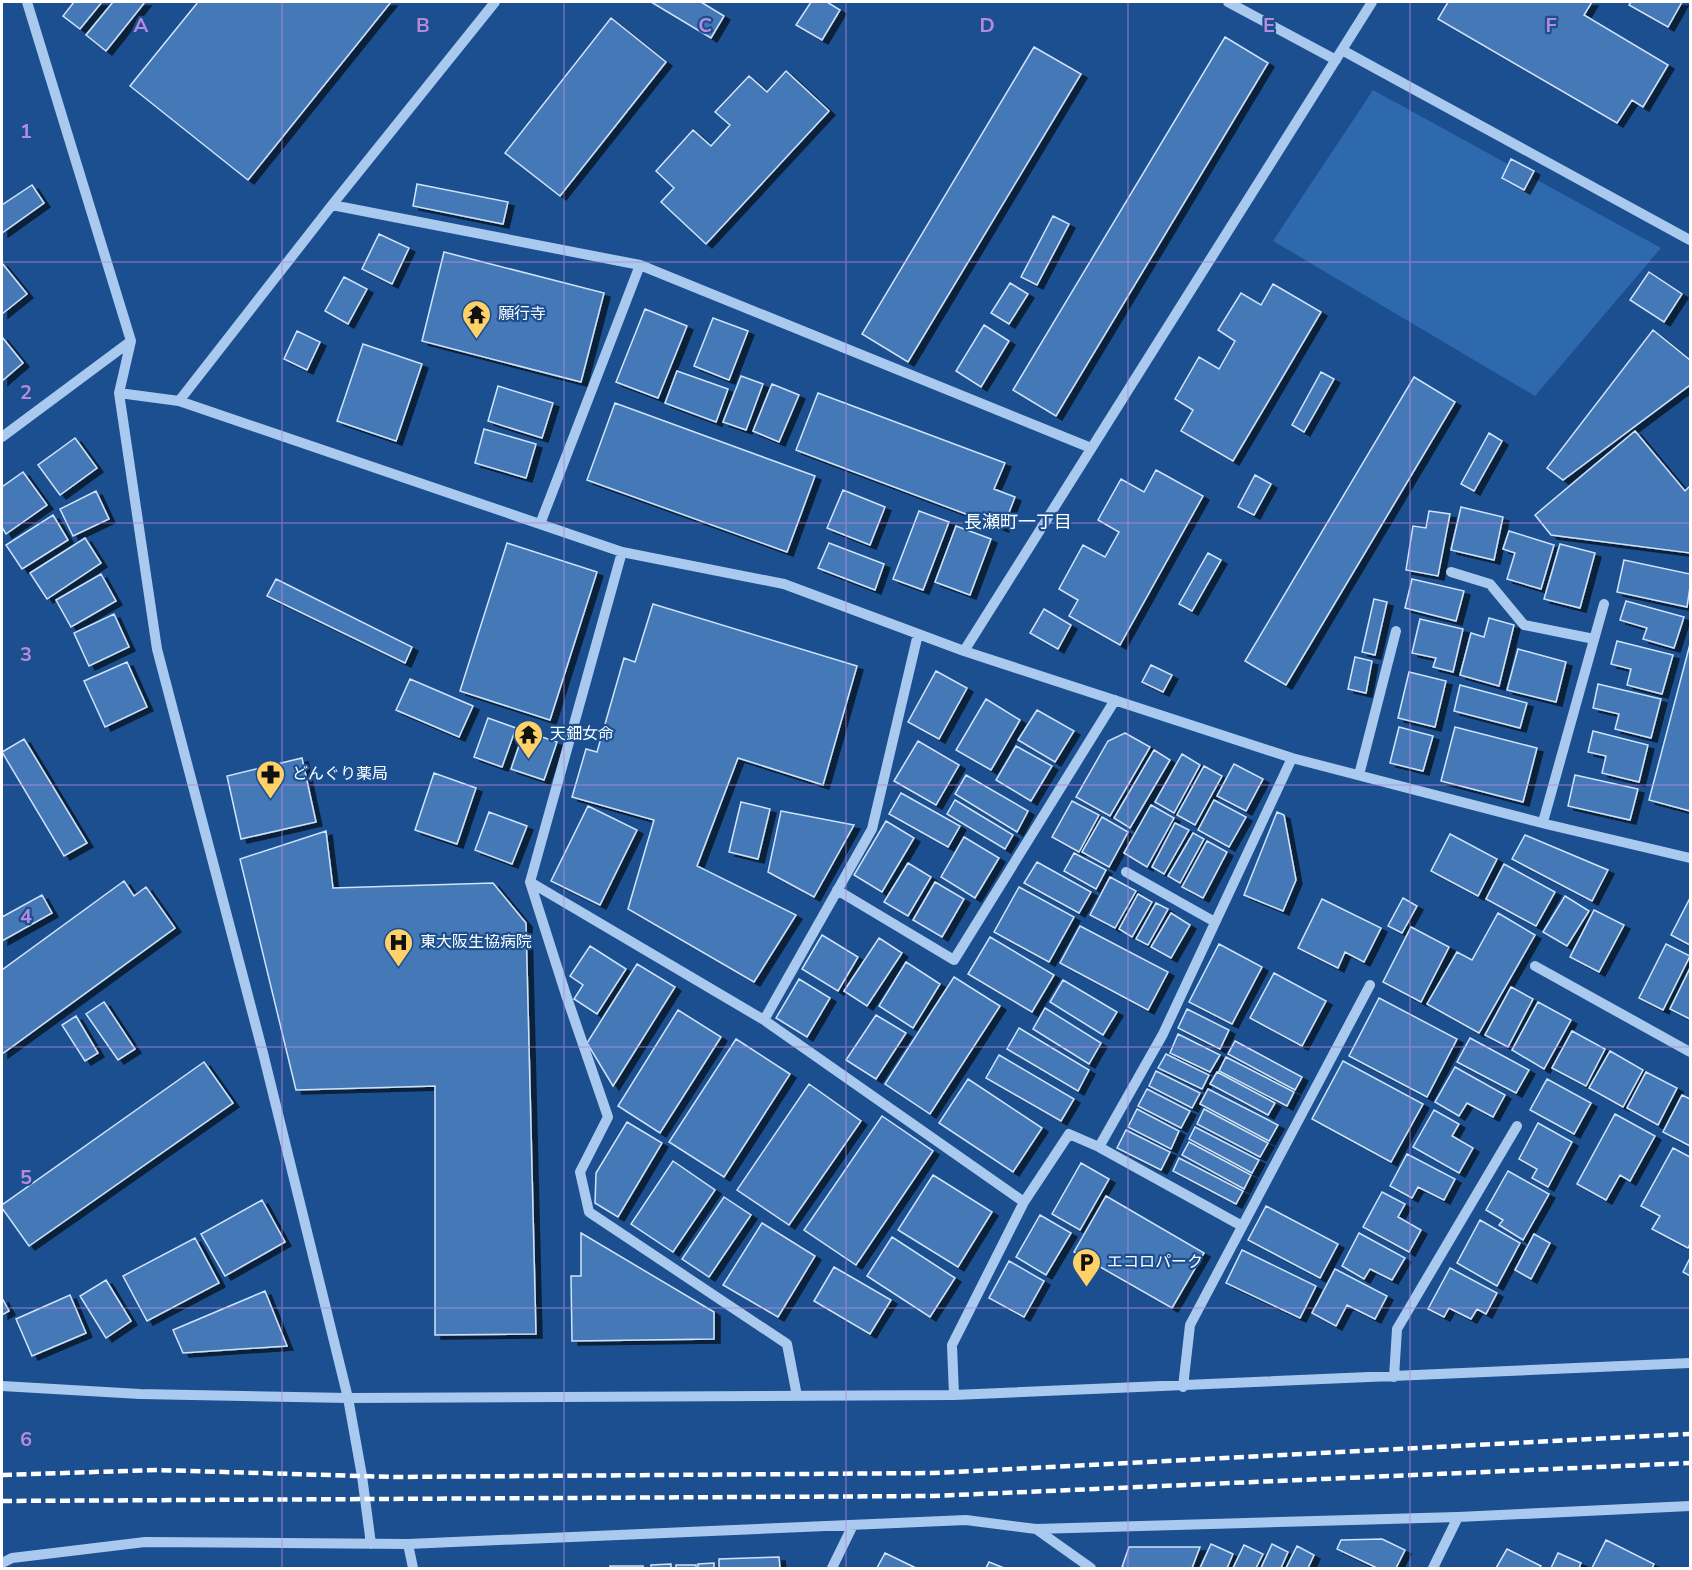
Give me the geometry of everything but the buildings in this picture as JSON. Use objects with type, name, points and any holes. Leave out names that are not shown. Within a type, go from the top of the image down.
[{"type":"street","points":[[27,2],[131,341],[119,393],[157,649],[263,1053],[348,1398],[371,1544]]},
{"type":"street","points":[[179,401],[495,2]]},
{"type":"street","points":[[1228,2],[1336,60]]},
{"type":"street","points":[[964,651],[1372,2]]},
{"type":"street","points":[[1342,50],[1690,240]]},
{"type":"street","points":[[332,205],[640,265],[1091,448]]},
{"type":"street","points":[[540,524],[640,265]]},
{"type":"street","points":[[2,437],[131,341]]},
{"type":"street","points":[[119,393],[179,401],[622,552],[784,584],[964,651],[1292,758],[1690,858]]},
{"type":"street","points":[[622,552],[530,882],[608,1117],[580,1172],[589,1212],[787,1344],[797,1396]]},
{"type":"street","points":[[1451,572],[1490,584],[1524,625],[1594,639]]},
{"type":"street","points":[[1543,822],[1604,604]]},
{"type":"street","points":[[1359,776],[1396,632]]},
{"type":"street","points":[[764,1020],[872,829],[918,634]]},
{"type":"street","points":[[837,890],[954,960],[1115,700]]},
{"type":"street","points":[[1099,1148],[1163,1034],[1292,758]]},
{"type":"street","points":[[1126,872],[1215,922]]},
{"type":"street","points":[[530,882],[764,1020],[1024,1202]]},
{"type":"street","points":[[1535,966],[1690,1052]]},
{"type":"street","points":[[1183,1387],[1190,1325],[1370,985]]},
{"type":"street","points":[[1394,1377],[1397,1329],[1517,1126]]},
{"type":"street","points":[[954,1395],[952,1345],[1024,1202],[1069,1134],[1242,1226]]},
{"type":"street","points":[[2,1386],[140,1394],[348,1398],[954,1395],[1183,1387],[1690,1363]]},
{"type":"street","points":[[10,1563],[145,1542],[408,1544],[966,1520],[1036,1529],[1458,1517],[1690,1506]]},
{"type":"street","points":[[1433,1569],[1458,1517]]},
{"type":"street","points":[[832,1569],[853,1525]]},
{"type":"street","points":[[1036,1529],[1091,1569]]},
{"type":"street","points":[[408,1544],[413,1569]]},
{"type":"shaded area","points":[[1373,90],[1661,248],[1535,396],[1273,241]]},
{"type":"railway","points":[[2,1475],[157,1470],[395,1477],[933,1473],[1690,1434]]},
{"type":"railway","points":[[2,1501],[933,1496],[1690,1463]]},
{"type":"place","name":"願行寺","points":[[477,340]]},
{"type":"place","name":"天鈿女命","points":[[529,760]]},
{"type":"place","name":"どんぐり薬局","points":[[271,800]]},
{"type":"place","name":"東大阪生協病院","points":[[399,968]]},
{"type":"place","name":"エコロパーク","points":[[1086,1288]]},
{"type":"district","name":"長瀬町一丁目","points":[[1018,522]]}]
